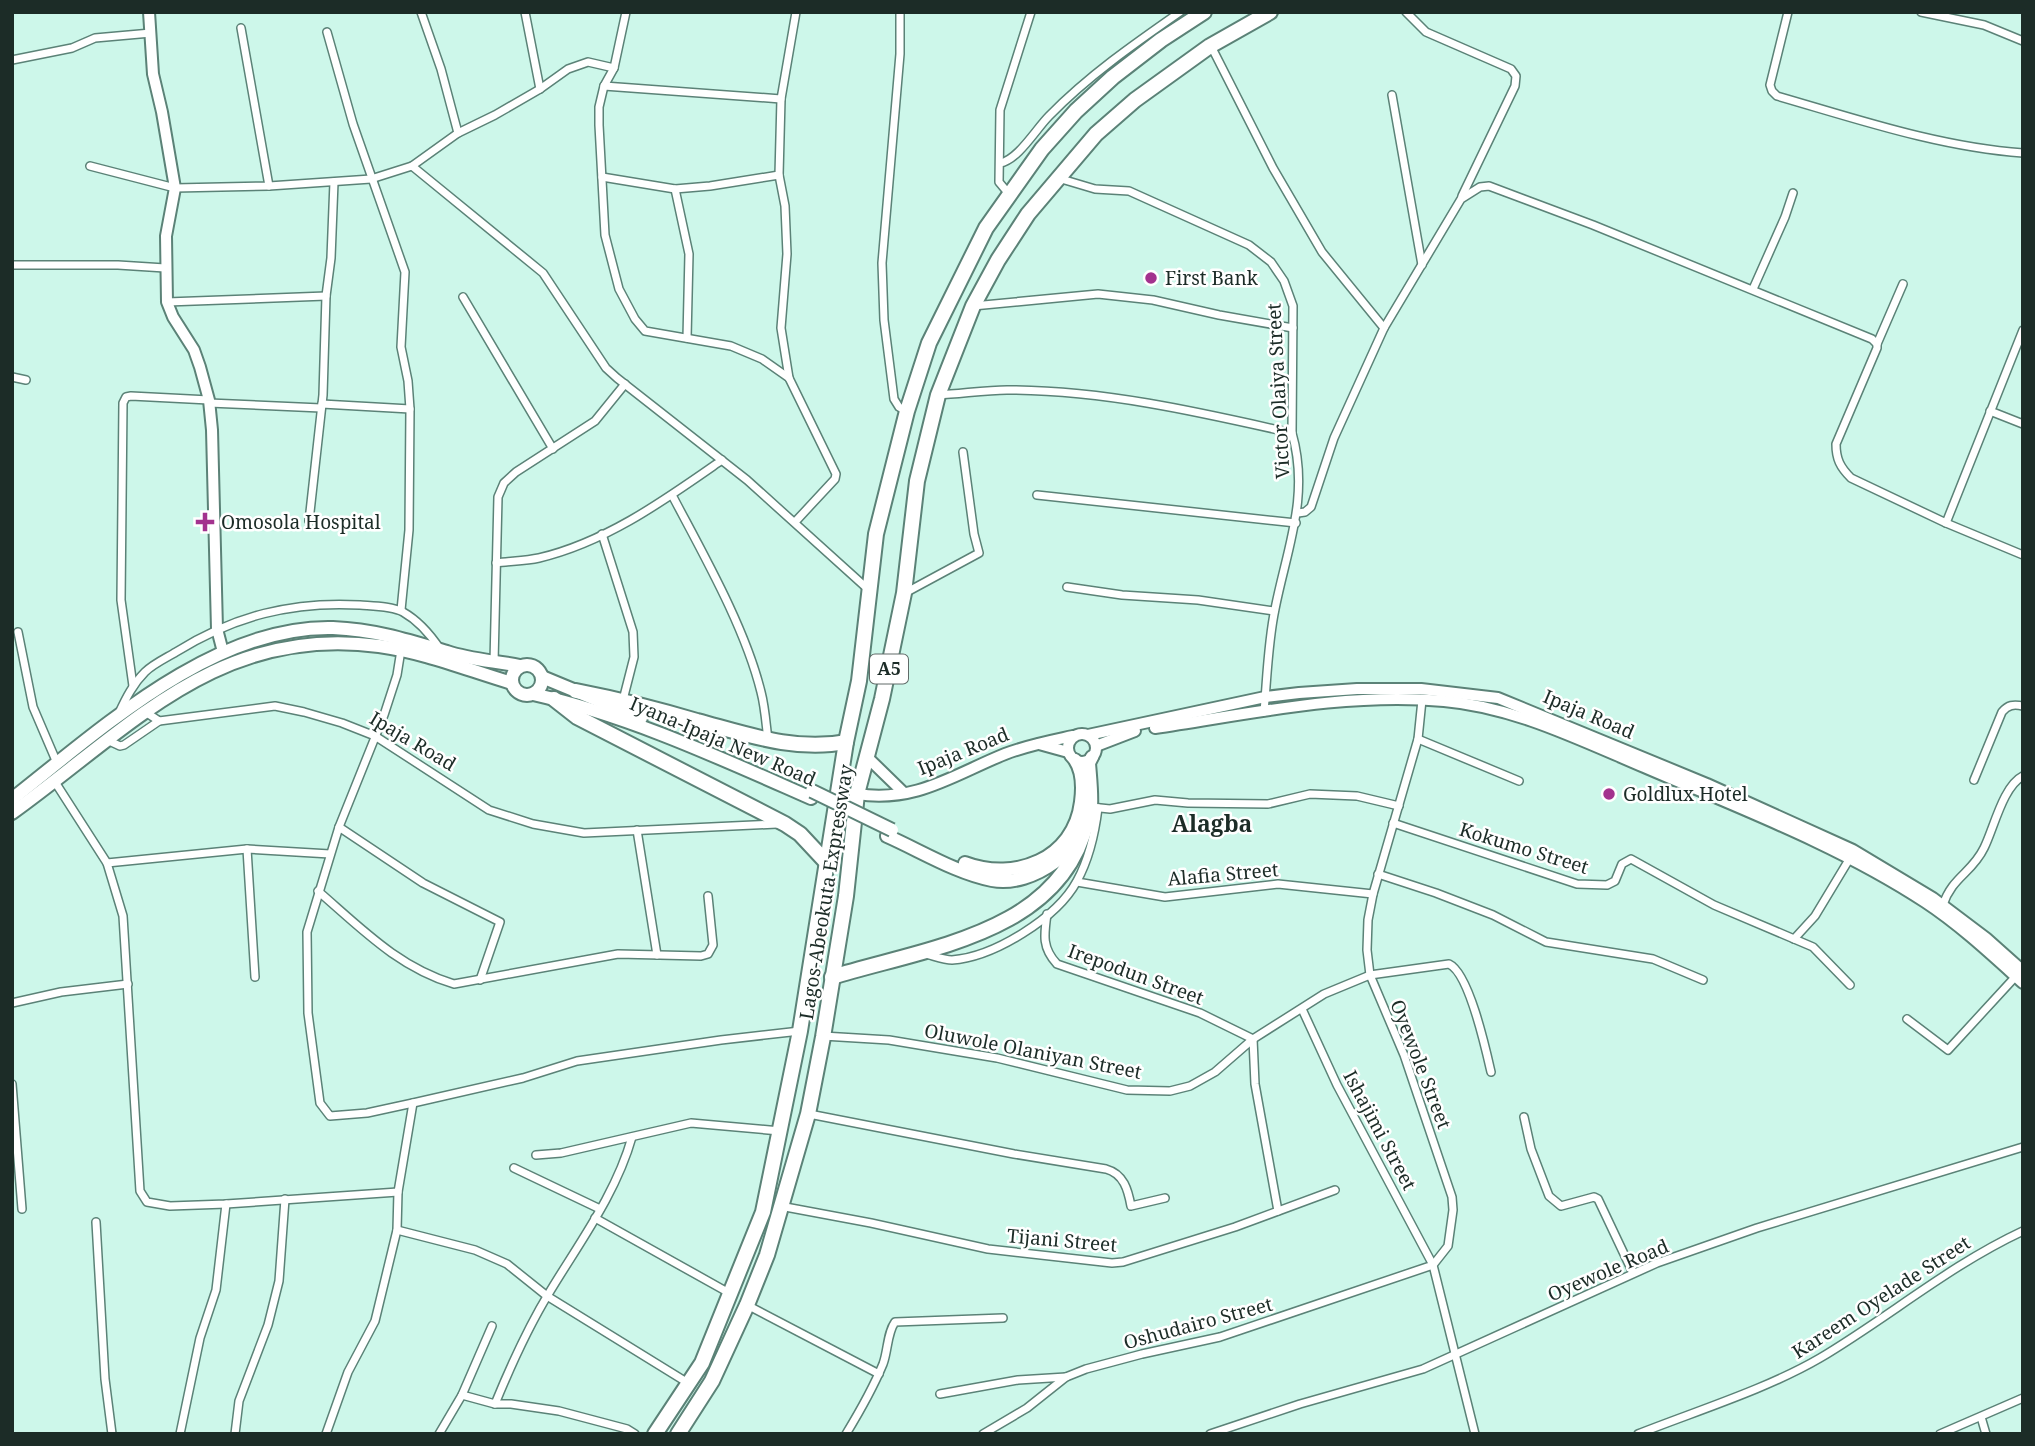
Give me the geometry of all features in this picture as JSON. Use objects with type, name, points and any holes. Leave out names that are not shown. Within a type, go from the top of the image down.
[{"type":"highway","name":"Lagos-Abeokuta Expressway","points":[[655,1434],[702,1363],[763,1212],[782,1132],[828,864],[846,741],[859,681],[876,534],[907,411],[929,343],[986,228],[1042,149],[1095,94],[1161,40],[1204,12]]},
{"type":"highway","name":"Lagos-Abeokuta Expressway","points":[[678,1434],[712,1381],[747,1305],[767,1255],[808,1114],[845,896],[857,794],[883,699],[904,593],[917,481],[938,395],[973,306],[998,260],[1028,214],[1096,134],[1135,100],[1210,46],[1270,12]]},
{"type":"highway","points":[[576,691],[623,700],[768,740],[810,745],[846,741]]},
{"type":"highway","points":[[554,699],[577,717],[785,824],[800,834],[828,864]]},
{"type":"highway","points":[[832,977],[920,953],[991,928],[1044,895],[1063,875],[1078,851],[1092,812]]},
{"type":"main road","points":[[149,12],[153,74],[175,188],[166,236],[167,302],[173,317],[194,350],[209,402],[217,629],[223,652]]},
{"type":"main road","points":[[12,813],[55,782],[107,740],[142,706],[188,671],[223,652],[273,634],[333,628],[399,636],[440,650],[494,662],[531,665],[542,677],[540,687],[533,694],[518,692],[512,683],[513,673],[520,666]]},
{"type":"main road","points":[[12,799],[115,720],[231,663],[270,650],[304,644],[344,642],[401,650],[512,683]]},
{"type":"main road","name":"Iyana-Ipaja New Road","points":[[542,677],[741,759],[964,872],[994,881],[1009,881],[1040,872],[1054,864],[1072,846],[1092,812]]},
{"type":"main road","name":"Ipaja Road","points":[[1088,735],[1265,697],[1357,690],[1421,689],[1498,698],[1803,826],[1853,850],[1898,880],[2021,973]]},
{"type":"main road","name":"Iyana-Ipaja New Road","points":[[533,694],[596,710],[811,795]]},
{"type":"main road","name":"Ipaja Road","points":[[1094,751],[1135,731],[1336,701],[1422,700],[1463,703],[1533,722],[1715,797],[1898,880],[1943,905],[2021,973]]},
{"type":"main road","points":[[1092,812],[1089,763],[1094,751],[1088,735],[1073,736],[1068,743],[1072,756],[1086,761],[1094,751]]},
{"type":"main road","name":"Ipaja Road","points":[[857,794],[881,797],[904,793],[952,779],[1002,755],[1037,743],[1073,736]]},
{"type":"main road","name":"Ipaja Road","points":[[1037,743],[1072,756]]},
{"type":"main road","points":[[866,756],[904,793]]},
{"type":"main road","name":"Iyana-Ipaja New Road","points":[[890,833],[976,867],[998,871],[1032,864],[1058,848],[1069,835],[1080,811],[1081,769],[1072,756]]},
{"type":"street","points":[[421,12],[441,68],[458,133]]},
{"type":"street","points":[[525,12],[540,89]]},
{"type":"street","points":[[626,12],[614,68],[604,86],[599,107],[603,222],[611,266],[619,289],[635,319],[645,331],[661,336],[732,346],[749,352],[789,378]]},
{"type":"street","points":[[795,522],[835,479],[836,474],[789,378],[781,328],[787,254],[785,206],[779,175],[781,99],[796,12]]},
{"type":"street","points":[[900,12],[900,54],[882,290],[887,359],[894,399],[899,407],[907,411]]},
{"type":"street","points":[[1009,194],[999,183],[1000,110],[1031,12]]},
{"type":"street","points":[[1000,163],[1014,156],[1049,116],[1101,68],[1180,12]]},
{"type":"street","points":[[1298,513],[1311,507],[1334,438],[1384,328],[1461,199],[1515,86],[1516,76],[1511,69],[1426,32],[1406,12]]},
{"type":"street","points":[[1788,12],[1770,85],[1777,96],[1890,128],[1969,146],[2023,153]]},
{"type":"street","points":[[1921,12],[1984,25],[2023,41]]},
{"type":"street","points":[[241,28],[269,186]]},
{"type":"street","points":[[327,32],[345,99],[405,272],[401,347],[410,409],[409,530],[401,610]]},
{"type":"street","points":[[12,60],[72,48],[95,38],[151,33]]},
{"type":"street","points":[[1210,46],[1273,168],[1322,252],[1384,328]]},
{"type":"street","points":[[90,166],[175,188],[269,186],[372,179],[412,166],[458,133],[540,89],[568,69],[588,62],[614,68]]},
{"type":"street","points":[[604,86],[781,99]]},
{"type":"street","points":[[1392,95],[1422,265]]},
{"type":"street","points":[[412,166],[543,274],[606,368],[722,460],[795,522],[870,592]]},
{"type":"street","points":[[602,177],[675,188],[710,187],[779,175]]},
{"type":"street","name":"Victor Olaiya Street","points":[[1057,177],[1095,189],[1129,191],[1249,245],[1271,262],[1284,281],[1293,306],[1292,433],[1298,453],[1298,513],[1274,611],[1264,712]]},
{"type":"street","points":[[309,521],[322,406],[334,182]]},
{"type":"street","points":[[1461,199],[1480,187],[1489,186],[1753,289],[1872,339],[1877,344]]},
{"type":"street","points":[[675,188],[689,254],[687,338]]},
{"type":"street","points":[[1753,289],[1793,193]]},
{"type":"street","points":[[12,265],[165,268]]},
{"type":"street","points":[[1903,284],[1836,444],[1836,457],[1841,469],[1851,478],[1946,523],[2023,555]]},
{"type":"street","points":[[973,306],[1098,294],[1153,300],[1219,316],[1293,328]]},
{"type":"street","points":[[167,302],[326,296]]},
{"type":"street","points":[[463,297],[553,449]]},
{"type":"street","points":[[1946,523],[2023,330]]},
{"type":"street","points":[[12,377],[26,380]]},
{"type":"street","points":[[494,662],[498,497],[504,483],[516,472],[595,421],[625,384]]},
{"type":"street","points":[[938,395],[1005,390],[1070,393],[1165,406],[1292,433]]},
{"type":"street","points":[[133,686],[121,600],[123,403],[126,397],[410,409]]},
{"type":"street","points":[[1990,411],[2023,424]]},
{"type":"street","points":[[904,593],[979,553],[963,452]]},
{"type":"street","points":[[496,563],[537,558],[584,544],[652,509],[722,460]]},
{"type":"street","points":[[672,495],[730,609],[762,694],[768,740]]},
{"type":"street","points":[[1037,495],[1296,523]]},
{"type":"street","points":[[602,534],[633,632],[634,657],[623,700]]},
{"type":"street","points":[[1067,587],[1122,595],[1198,600],[1274,611]]},
{"type":"street","points":[[115,720],[133,686],[146,670],[217,629],[256,615],[300,605],[350,605],[401,610],[428,631],[440,650]]},
{"type":"street","points":[[18,632],[33,707],[57,763]]},
{"type":"street","points":[[401,650],[394,685],[339,827],[307,932],[308,1013],[320,1103],[330,1116],[413,1103],[523,1078],[577,1062],[800,1031]]},
{"type":"street","name":"Oyewole Street","points":[[1422,700],[1418,739],[1378,874],[1366,936],[1370,975],[1408,1066],[1452,1197],[1448,1246],[1433,1265]]},
{"type":"street","points":[[1974,780],[2002,712],[2007,707],[2022,705]]},
{"type":"street","points":[[107,740],[124,745],[159,721],[142,706]]},
{"type":"street","name":"Ipaja Road","points":[[159,721],[275,706],[304,712],[375,736],[479,804],[513,819],[584,833],[785,824]]},
{"type":"street","points":[[1418,739],[1519,781]]},
{"type":"street","points":[[1943,905],[1953,883],[1971,869],[1982,853],[2013,783],[2023,776]]},
{"type":"street","points":[[55,782],[107,863],[123,916],[140,1192],[147,1202],[170,1206],[226,1204],[398,1192]]},
{"type":"street","points":[[920,953],[951,960],[986,952],[1028,930],[1077,882],[1095,833],[1092,812],[1155,800],[1268,804],[1310,794],[1357,796],[1399,806]]},
{"type":"street","name":"Kokumo Street","points":[[1393,823],[1577,884],[1607,885],[1615,881],[1622,864],[1631,859],[1714,905],[1813,947],[1850,985]]},
{"type":"street","points":[[339,827],[423,883],[500,922],[480,979]]},
{"type":"street","points":[[637,831],[657,955]]},
{"type":"street","points":[[107,863],[247,849],[330,854]]},
{"type":"street","points":[[247,849],[255,977]]},
{"type":"street","points":[[1794,939],[1815,916],[1850,858]]},
{"type":"street","points":[[1378,874],[1481,911],[1546,942],[1653,959],[1703,979]]},
{"type":"street","name":"Alafia Street","points":[[1077,882],[1166,897],[1278,884],[1373,894]]},
{"type":"street","points":[[318,891],[390,954],[433,977],[454,984],[618,954],[708,954],[713,944],[708,896]]},
{"type":"street","name":"Irepodun Street","points":[[1047,914],[1044,941],[1048,954],[1057,964],[1200,1013],[1253,1039]]},
{"type":"street","name":"Oluwole Olaniyan Street","points":[[823,1036],[889,1040],[998,1058],[1128,1090],[1170,1091],[1190,1086],[1215,1072],[1281,1018],[1302,1009],[1324,994],[1370,975],[1449,964],[1454,966],[1461,978],[1480,1025],[1491,1072]]},
{"type":"street","points":[[1907,1019],[1948,1050],[2021,973]]},
{"type":"street","points":[[12,1003],[61,992],[128,984]]},
{"type":"street","name":"Ishajimi Street","points":[[1302,1009],[1337,1085],[1433,1265]]},
{"type":"street","points":[[1253,1039],[1255,1084],[1278,1211]]},
{"type":"street","points":[[12,1084],[22,1209]]},
{"type":"street","points":[[326,1434],[348,1372],[375,1321],[397,1230],[398,1192],[413,1103]]},
{"type":"street","points":[[808,1114],[1115,1172],[1129,1194],[1131,1206],[1166,1198]]},
{"type":"street","points":[[1524,1117],[1531,1149],[1549,1196],[1561,1206],[1594,1197],[1598,1199],[1633,1273]]},
{"type":"street","points":[[536,1155],[561,1153],[691,1123],[782,1132]]},
{"type":"street","points":[[495,1404],[519,1345],[600,1209],[625,1162],[632,1137]]},
{"type":"street","name":"Oyewole Road","points":[[1210,1434],[1300,1404],[1423,1369],[1633,1273],[1764,1226],[2023,1147]]},
{"type":"street","points":[[514,1168],[600,1209]]},
{"type":"street","name":"Tijani Street","points":[[780,1206],[988,1249],[1112,1263],[1234,1227],[1335,1190]]},
{"type":"street","points":[[235,1434],[239,1401],[268,1325],[279,1281],[285,1199]]},
{"type":"street","points":[[180,1434],[200,1338],[216,1290],[226,1204]]},
{"type":"street","points":[[595,1218],[731,1294]]},
{"type":"street","points":[[96,1222],[105,1379],[112,1434]]},
{"type":"street","points":[[397,1230],[475,1250],[507,1265],[547,1296],[688,1383]]},
{"type":"street","name":"Kareem Oyelade Street","points":[[1638,1434],[1796,1371],[1843,1344],[1905,1300],[1992,1245],[2023,1231]]},
{"type":"street","points":[[1433,1265],[1475,1434]]},
{"type":"street","name":"Oshudairo Street","points":[[983,1434],[1027,1408],[1066,1377],[1142,1354],[1220,1337],[1433,1265]]},
{"type":"street","points":[[747,1305],[878,1374]]},
{"type":"street","points":[[846,1434],[878,1374],[890,1341],[890,1328],[895,1322],[1003,1318]]},
{"type":"street","points":[[439,1434],[463,1395],[492,1326]]},
{"type":"street","points":[[940,1394],[1018,1380],[1066,1377]]},
{"type":"street","points":[[463,1395],[495,1404],[559,1411],[627,1429],[635,1434]]},
{"type":"street","points":[[1940,1434],[2023,1398]]},
{"type":"street","points":[[1981,1417],[1986,1434]]},
{"type":"place","name":"First Bank","points":[[1151,278]]},
{"type":"place","name":"Omosola Hospital","points":[[205,522]]},
{"type":"place","name":"Goldlux Hotel","points":[[1609,794]]},
{"type":"district","name":"Alagba","points":[[1212,824]]}]
